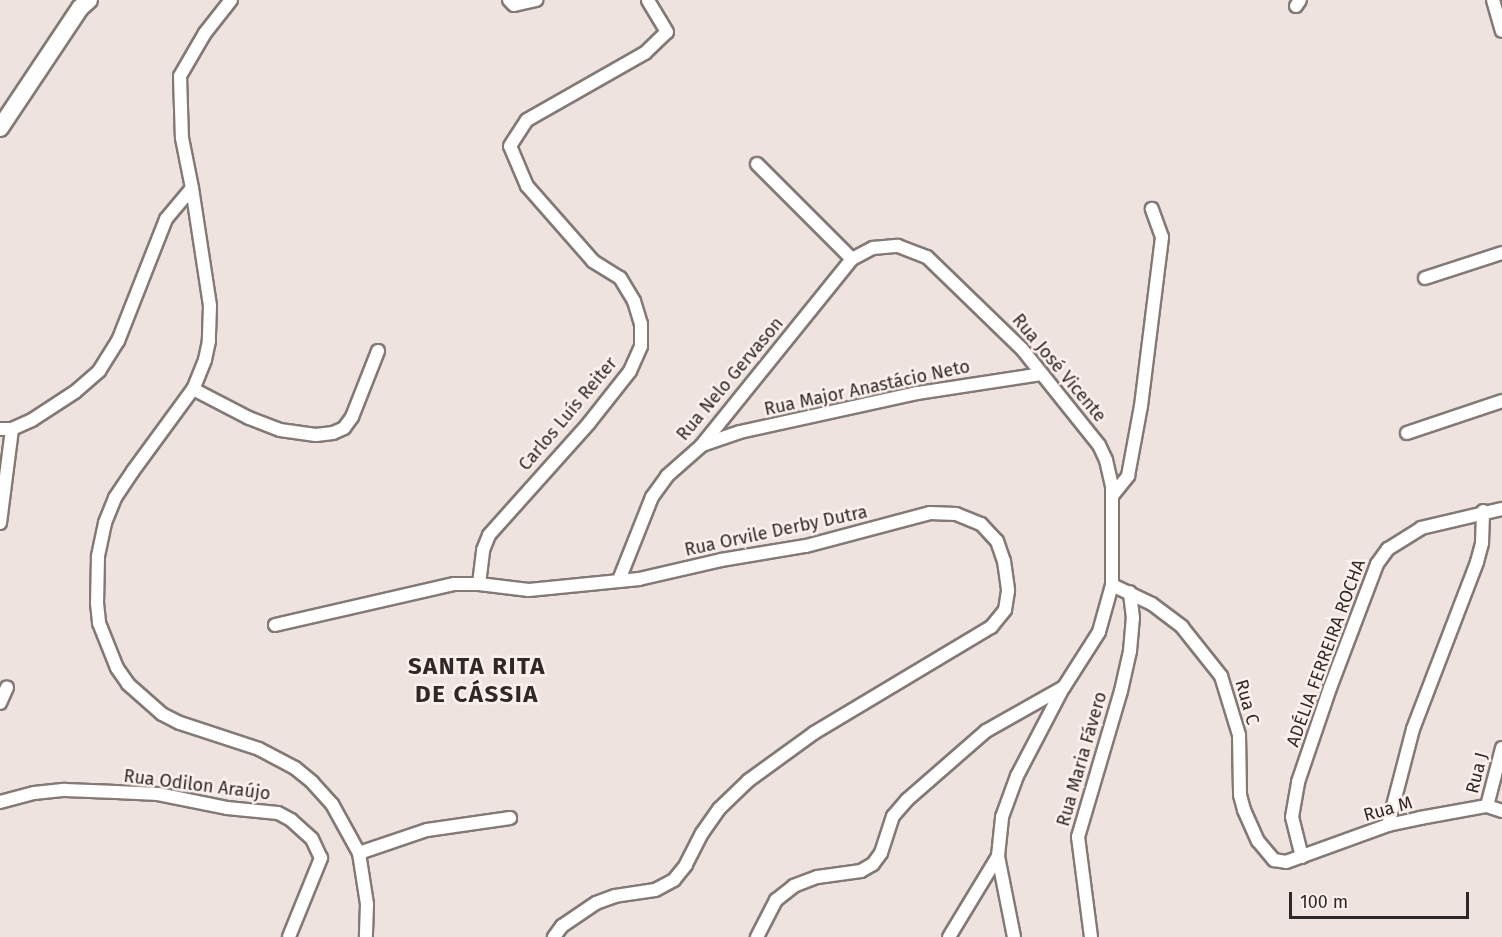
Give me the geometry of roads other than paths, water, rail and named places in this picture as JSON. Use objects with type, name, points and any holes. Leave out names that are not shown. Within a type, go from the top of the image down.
[{"type":"main road","points":[[0,128],[80,8],[89,0]]},
{"type":"street","points":[[231,0],[204,33],[180,76],[182,138],[210,306],[205,360],[193,388],[115,498],[105,523],[98,557],[96,603],[99,622],[117,668],[128,684],[147,703],[180,723],[259,748],[295,768],[312,782],[332,804],[359,853],[367,904],[366,937]]},
{"type":"street","points":[[509,0],[514,6],[536,0]]},
{"type":"street","name":"Carlos Luís Reiter","points":[[479,584],[483,550],[489,535],[596,414],[630,371],[640,346],[638,316],[634,301],[620,278],[593,261],[527,186],[510,146],[527,120],[645,53],[667,32],[648,0]]},
{"type":"street","points":[[1493,0],[1502,31]]},
{"type":"street","points":[[757,165],[852,259]]},
{"type":"street","points":[[0,523],[6,429],[32,420],[75,392],[99,370],[118,341],[166,219],[192,189]]},
{"type":"street","points":[[1112,496],[1128,476],[1141,406],[1162,237],[1152,210]]},
{"type":"street","name":"Rua José Vicente","points":[[873,248],[898,246],[927,256],[999,323],[1100,445],[1111,473],[1112,585],[1099,632],[1064,687]]},
{"type":"street","name":"Rua Nelo Gervason","points":[[619,580],[652,497],[667,476],[701,446],[852,259],[873,248]]},
{"type":"street","points":[[1425,278],[1502,253]]},
{"type":"street","points":[[193,388],[249,418],[280,430],[316,435],[333,433],[344,428],[352,417],[378,351]]},
{"type":"street","name":"Rua Major Anastácio Neto","points":[[701,446],[740,432],[918,393],[1042,374]]},
{"type":"street","points":[[1407,433],[1502,401]]},
{"type":"street","name":"ADÉLIA FERREIRA ROCHA","points":[[1302,857],[1292,817],[1298,782],[1330,688],[1377,564],[1401,537],[1420,528],[1483,511],[1502,509]]},
{"type":"street","points":[[1388,825],[1413,729],[1477,562],[1482,543],[1483,511]]},
{"type":"street","name":"Rua Orvile Derby Dutra","points":[[275,625],[431,587],[479,584],[529,590],[662,575],[721,560],[806,546],[912,517],[947,513],[956,514],[981,524],[996,541],[1004,561],[1008,591],[1005,610],[992,627],[814,733],[733,793],[702,833],[686,865],[674,880],[655,890],[615,896],[596,903],[562,926],[554,937]]},
{"type":"street","name":"Rua C","points":[[1112,585],[1130,592],[1182,627],[1221,676],[1239,735],[1240,795],[1244,810],[1258,841],[1267,854],[1279,862],[1286,862]]},
{"type":"street","name":"Rua Maria Fávero","points":[[1091,937],[1078,837],[1121,691],[1130,651],[1133,618],[1130,592]]},
{"type":"street","points":[[0,703],[7,687]]},
{"type":"street","points":[[1014,937],[998,856],[1002,817],[1008,796],[1064,687]]},
{"type":"street","points":[[757,937],[776,900],[794,886],[817,877],[861,871],[873,864],[881,853],[893,816],[907,800],[986,731],[1064,687]]},
{"type":"street","name":"Rua J","points":[[1487,806],[1502,748]]},
{"type":"street","name":"Rua Odilon Araújo","points":[[0,802],[44,792],[116,792],[158,794],[227,808],[278,813],[291,820],[312,839],[321,858],[289,937]]},
{"type":"street","points":[[1487,806],[1502,812]]},
{"type":"street","name":"Rua M","points":[[1286,862],[1388,825],[1487,806]]},
{"type":"street","points":[[359,853],[427,830],[510,818]]},
{"type":"street","points":[[950,937],[998,856]]},
{"type":"district","name":"SANTA RITA DE CÁSSIA","points":[[477,681]]}]
